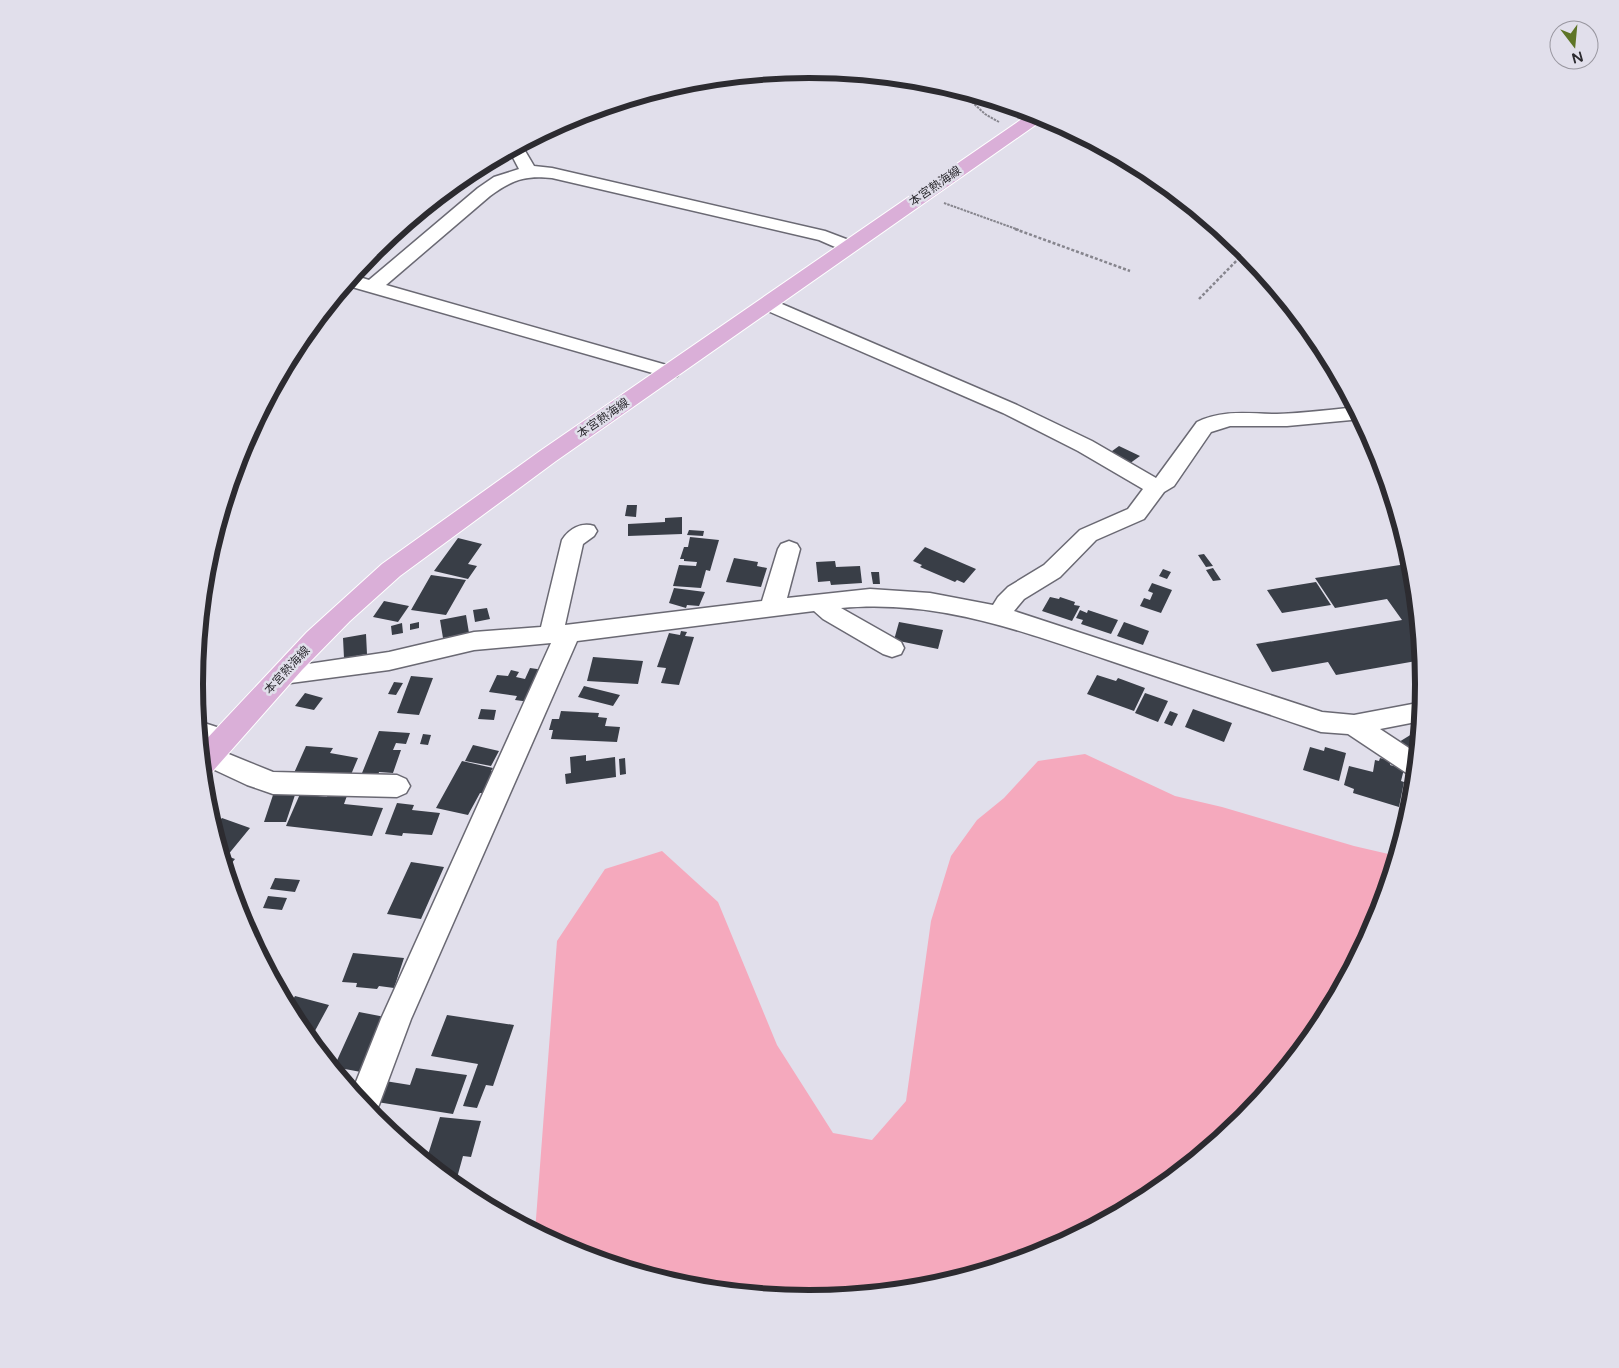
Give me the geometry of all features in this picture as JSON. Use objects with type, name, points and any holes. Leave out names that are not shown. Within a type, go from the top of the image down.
[{"type":"main road","name":"本宮熱海線","points":[[208,748],[315,641],[391,570],[548,456],[1031,120]]},
{"type":"street","points":[[518,152],[529,172]]},
{"type":"street","points":[[372,287],[484,192],[500,181],[529,172],[552,173],[578,178],[825,236],[848,246]]},
{"type":"street","points":[[356,282],[670,372]]},
{"type":"street","points":[[768,304],[1010,408],[1085,446],[1156,488]]},
{"type":"street","points":[[1000,615],[1006,603],[1016,593],[1052,571],[1088,535],[1136,514],[1156,488],[1166,481],[1208,424],[1226,420],[1286,419],[1352,414]]},
{"type":"street","points":[[366,1097],[396,1019],[560,634],[573,540],[586,530]]},
{"type":"street","points":[[772,606],[789,549]]},
{"type":"street","points":[[283,675],[389,661],[474,641],[560,634],[772,606],[870,597],[930,601],[1000,615],[1216,686],[1298,716],[1321,722],[1354,725],[1415,712]]},
{"type":"street","points":[[819,602],[831,613],[892,648]]},
{"type":"street","points":[[1354,725],[1411,762]]},
{"type":"street","points":[[208,748],[256,778],[273,783],[397,786]]},
{"type":"path","points":[[969,99],[991,119],[1018,129]]},
{"type":"path","points":[[922,195],[1130,271]]},
{"type":"path","points":[[1199,299],[1240,257]]},
{"type":"shaded area","points":[[1085,754],[1175,796],[1222,807],[1354,846],[1391,855],[1370,916],[1335,987],[1314,1021],[1265,1084],[1209,1140],[1179,1165],[1146,1188],[1078,1228],[1042,1244],[966,1270],[928,1279],[889,1285],[849,1289],[770,1289],[691,1279],[615,1258],[577,1244],[536,1225],[557,941],[605,869],[662,851],[718,902],[777,1045],[833,1133],[872,1140],[906,1101],[931,921],[951,856],[977,820],[1004,798],[1038,761]]},
{"type":"building","points":[[1119,446],[1140,456],[1129,464],[1108,454]]},
{"type":"building","points":[[627,505],[637,505],[636,517],[625,516]]},
{"type":"building","points":[[682,517],[682,534],[628,536],[628,524],[665,522],[665,518]]},
{"type":"building","points":[[689,530],[704,531],[703,536],[687,535]]},
{"type":"building","points":[[690,537],[719,540],[710,571],[706,570],[701,588],[673,586],[679,565],[696,566],[697,562],[680,559],[684,547],[688,547]]},
{"type":"building","points":[[458,538],[482,544],[468,564],[477,566],[468,579],[434,571]]},
{"type":"building","points":[[925,547],[976,569],[964,583],[957,580],[955,582],[920,567],[922,565],[913,561]]},
{"type":"building","points":[[1204,554],[1213,566],[1206,567],[1198,555]]},
{"type":"building","points":[[734,558],[758,562],[757,566],[767,568],[761,587],[726,582]]},
{"type":"building","points":[[835,561],[836,567],[860,566],[862,583],[831,585],[830,581],[818,582],[816,562]]},
{"type":"building","points":[[1404,564],[1409,596],[1407,596],[1411,605],[1415,661],[1336,675],[1328,662],[1272,672],[1256,644],[1402,620],[1387,599],[1335,608],[1315,578]]},
{"type":"building","points":[[1213,568],[1221,580],[1213,581],[1206,570]]},
{"type":"building","points":[[1163,569],[1171,572],[1167,579],[1159,576]]},
{"type":"building","points":[[871,572],[879,572],[880,584],[873,584]]},
{"type":"building","points":[[431,575],[466,580],[446,615],[411,610]]},
{"type":"building","points":[[1316,582],[1331,605],[1282,613],[1267,590]]},
{"type":"building","points":[[1152,583],[1172,590],[1161,613],[1140,606],[1144,598],[1150,600],[1153,593],[1148,591]]},
{"type":"building","points":[[674,588],[705,592],[699,606],[687,605],[686,608],[669,603]]},
{"type":"building","points":[[1050,597],[1059,599],[1060,597],[1075,602],[1074,605],[1080,606],[1072,621],[1042,611]]},
{"type":"building","points":[[384,601],[409,606],[398,622],[373,617]]},
{"type":"building","points":[[487,608],[490,619],[475,622],[473,610]]},
{"type":"building","points":[[1080,610],[1087,613],[1088,610],[1118,620],[1111,634],[1081,624],[1083,620],[1076,618]]},
{"type":"building","points":[[466,615],[469,633],[443,638],[440,620]]},
{"type":"building","points":[[419,622],[419,628],[410,630],[410,624]]},
{"type":"building","points":[[899,622],[943,630],[938,649],[894,640]]},
{"type":"building","points":[[1124,622],[1149,631],[1143,645],[1117,636]]},
{"type":"building","points":[[402,623],[403,633],[392,635],[391,626]]},
{"type":"building","points":[[681,631],[687,632],[685,636],[694,637],[679,685],[661,683],[666,668],[657,667],[669,633],[680,635]]},
{"type":"building","points":[[366,634],[367,654],[344,658],[343,638]]},
{"type":"building","points":[[593,657],[643,661],[638,684],[587,681]]},
{"type":"building","points":[[530,668],[544,670],[530,702],[515,700],[517,696],[489,692],[497,675],[508,676],[511,670],[519,672],[516,677],[525,679]]},
{"type":"building","points":[[1097,675],[1116,681],[1118,678],[1145,688],[1134,711],[1087,694]]},
{"type":"building","points":[[411,676],[433,678],[419,715],[397,713]]},
{"type":"building","points":[[394,682],[403,683],[396,695],[388,694]]},
{"type":"building","points":[[584,686],[620,695],[613,706],[578,697]]},
{"type":"building","points":[[305,693],[323,698],[314,710],[295,706]]},
{"type":"building","points":[[1145,693],[1168,701],[1158,722],[1135,713]]},
{"type":"building","points":[[481,709],[496,710],[494,720],[478,719]]},
{"type":"building","points":[[1193,709],[1232,723],[1224,742],[1185,727]]},
{"type":"building","points":[[561,711],[599,713],[598,717],[607,718],[605,726],[620,727],[617,742],[551,739],[553,730],[549,730],[552,719],[559,719]]},
{"type":"building","points":[[1170,711],[1178,714],[1172,726],[1164,723]]},
{"type":"building","points":[[379,731],[410,733],[406,744],[396,743],[393,750],[401,750],[393,773],[379,772],[377,779],[360,778]]},
{"type":"building","points":[[1414,733],[1412,754],[1399,742]]},
{"type":"building","points":[[423,734],[431,735],[428,745],[420,744]]},
{"type":"building","points":[[473,745],[499,751],[491,766],[465,761]]},
{"type":"building","points":[[306,746],[333,748],[330,753],[358,758],[350,777],[294,773]]},
{"type":"building","points":[[1310,747],[1324,751],[1325,747],[1346,753],[1339,781],[1303,770]]},
{"type":"building","points":[[586,755],[586,761],[615,757],[616,777],[566,784],[565,774],[571,773],[570,757]]},
{"type":"building","points":[[625,758],[626,774],[620,775],[619,759]]},
{"type":"building","points":[[1380,758],[1391,761],[1390,765],[1404,769],[1401,781],[1404,782],[1399,807],[1353,793],[1354,789],[1344,785],[1349,766],[1373,772],[1375,760],[1379,761]]},
{"type":"building","points":[[462,761],[493,768],[491,771],[495,772],[484,793],[480,793],[468,815],[436,808]]},
{"type":"building","points":[[329,791],[348,793],[344,804],[383,808],[372,836],[286,826],[300,794],[327,797]]},
{"type":"building","points":[[274,792],[296,792],[286,822],[264,822]]},
{"type":"building","points":[[397,803],[414,805],[412,810],[440,813],[432,835],[403,833],[402,836],[385,834]]},
{"type":"building","points":[[222,818],[250,828],[228,855],[224,841],[219,821]]},
{"type":"building","points":[[229,857],[235,859],[231,864]]},
{"type":"building","points":[[411,862],[444,867],[421,919],[387,914]]},
{"type":"building","points":[[275,878],[300,880],[295,892],[270,889]]},
{"type":"building","points":[[268,896],[287,898],[282,910],[263,908]]},
{"type":"building","points":[[353,953],[404,958],[394,988],[379,986],[377,989],[356,987],[357,983],[342,982]]},
{"type":"building","points":[[295,996],[329,1005],[314,1033],[305,1021],[292,1001]]},
{"type":"building","points":[[359,1012],[385,1017],[361,1072],[341,1068],[336,1063]]},
{"type":"building","points":[[447,1015],[514,1025],[493,1086],[486,1085],[477,1108],[463,1106],[478,1064],[431,1056]]},
{"type":"building","points":[[416,1068],[467,1075],[453,1114],[377,1102],[385,1081],[410,1085]]},
{"type":"building","points":[[440,1117],[481,1121],[471,1157],[463,1156],[457,1177],[428,1155]]}]
